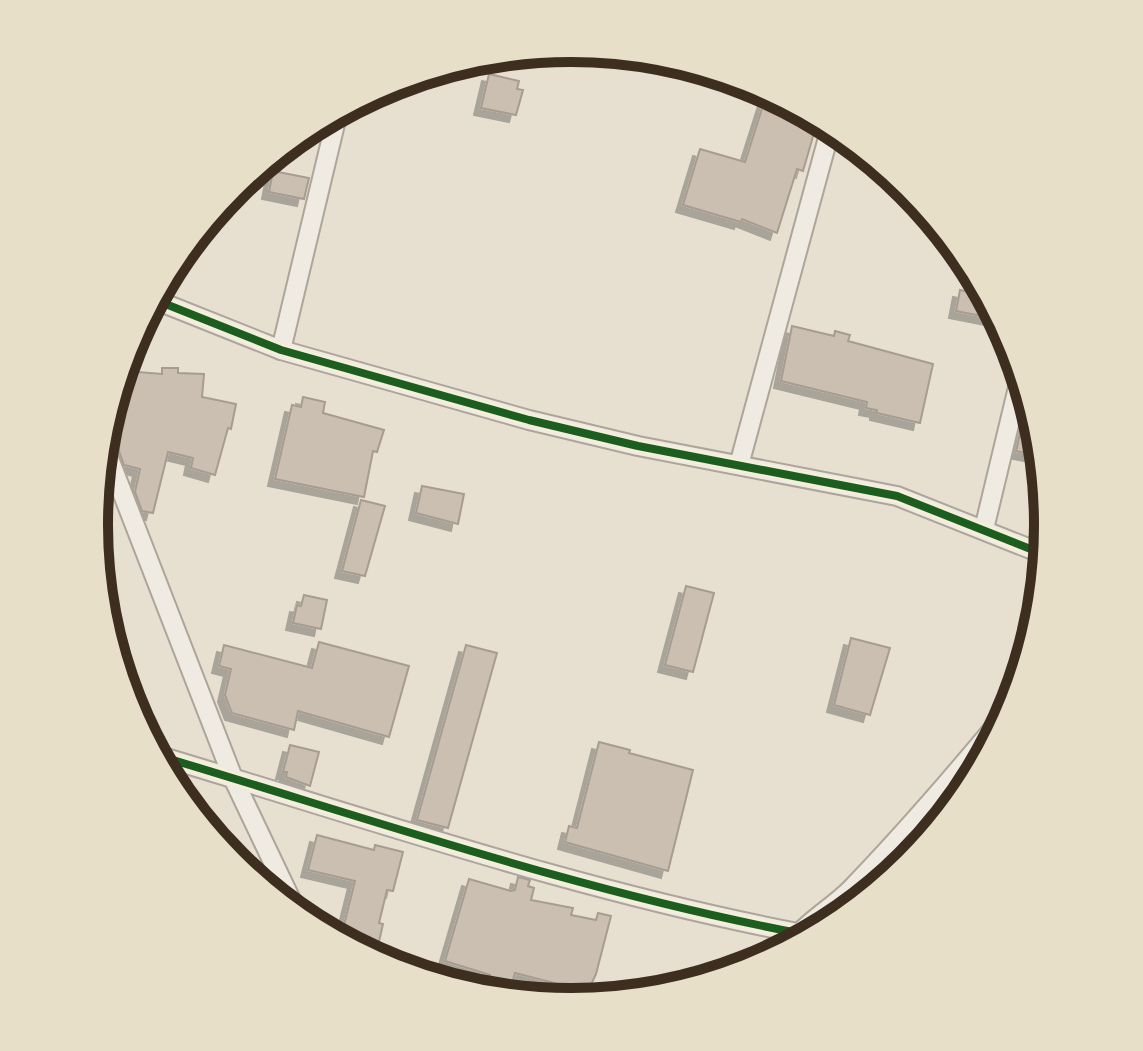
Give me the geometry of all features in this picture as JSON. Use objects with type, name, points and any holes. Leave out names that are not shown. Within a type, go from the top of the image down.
[{"type":"street","points":[[281,350],[334,128]]},
{"type":"street","points":[[739,465],[828,139]]},
{"type":"street","points":[[165,304],[281,350],[529,420],[638,446],[897,496],[1034,550]]},
{"type":"street","points":[[984,529],[1016,396]]},
{"type":"street","points":[[112,466],[233,778],[287,891]]},
{"type":"street","points":[[857,891],[979,746]]},
{"type":"street","points":[[172,760],[601,887],[787,936]]},
{"type":"building","points":[[489,74],[519,81],[517,89],[523,90],[516,115],[481,108]]},
{"type":"building","points":[[764,104],[815,131],[803,171],[797,169],[777,233],[742,219],[741,222],[683,205],[700,149],[745,162]]},
{"type":"building","points":[[273,171],[309,178],[304,199],[269,192]]},
{"type":"building","points":[[960,290],[970,292],[985,317],[956,311]]},
{"type":"building","points":[[792,326],[834,336],[835,331],[850,335],[848,341],[933,364],[920,423],[877,413],[877,410],[866,408],[867,402],[781,381]]},
{"type":"building","points":[[162,368],[178,368],[178,373],[204,374],[202,397],[236,404],[215,475],[191,468],[193,458],[168,452],[153,513],[142,511],[135,492],[140,469],[124,465],[119,451],[121,420],[135,372],[162,374]]},
{"type":"building","points":[[303,397],[325,402],[323,413],[384,430],[377,452],[373,451],[364,497],[275,479],[292,405],[301,407]]},
{"type":"building","points":[[1023,422],[1029,454],[1016,451]]},
{"type":"building","points":[[422,486],[464,494],[458,524],[416,513]]},
{"type":"building","points":[[361,500],[385,506],[365,576],[342,571]]},
{"type":"building","points":[[686,586],[714,593],[693,672],[665,665]]},
{"type":"building","points":[[304,595],[327,600],[321,629],[293,623],[297,605],[301,606]]},
{"type":"building","points":[[851,638],[890,648],[870,715],[834,705]]},
{"type":"building","points":[[319,642],[409,666],[389,737],[298,711],[294,730],[232,713],[225,695],[231,669],[219,666],[224,645],[312,668]]},
{"type":"building","points":[[466,645],[497,653],[448,828],[417,820]]},
{"type":"building","points":[[599,742],[693,770],[668,871],[565,842],[569,826],[577,828]]},
{"type":"building","points":[[290,745],[319,752],[310,786],[286,777],[287,772],[283,772]]},
{"type":"building","points":[[317,835],[374,850],[375,845],[403,852],[393,891],[387,890],[379,923],[383,924],[378,946],[343,929],[355,881],[308,870]]},
{"type":"building","points":[[518,877],[530,880],[528,886],[534,888],[531,900],[573,908],[571,915],[596,920],[598,913],[611,916],[589,988],[561,989],[562,985],[515,973],[511,985],[504,984],[489,979],[490,975],[445,961],[469,879],[515,890]]},
{"type":"cycle path","points":[[165,304],[281,350],[529,420],[638,446],[897,496],[1034,550]]},
{"type":"cycle path","points":[[172,760],[558,876],[794,932]]}]
